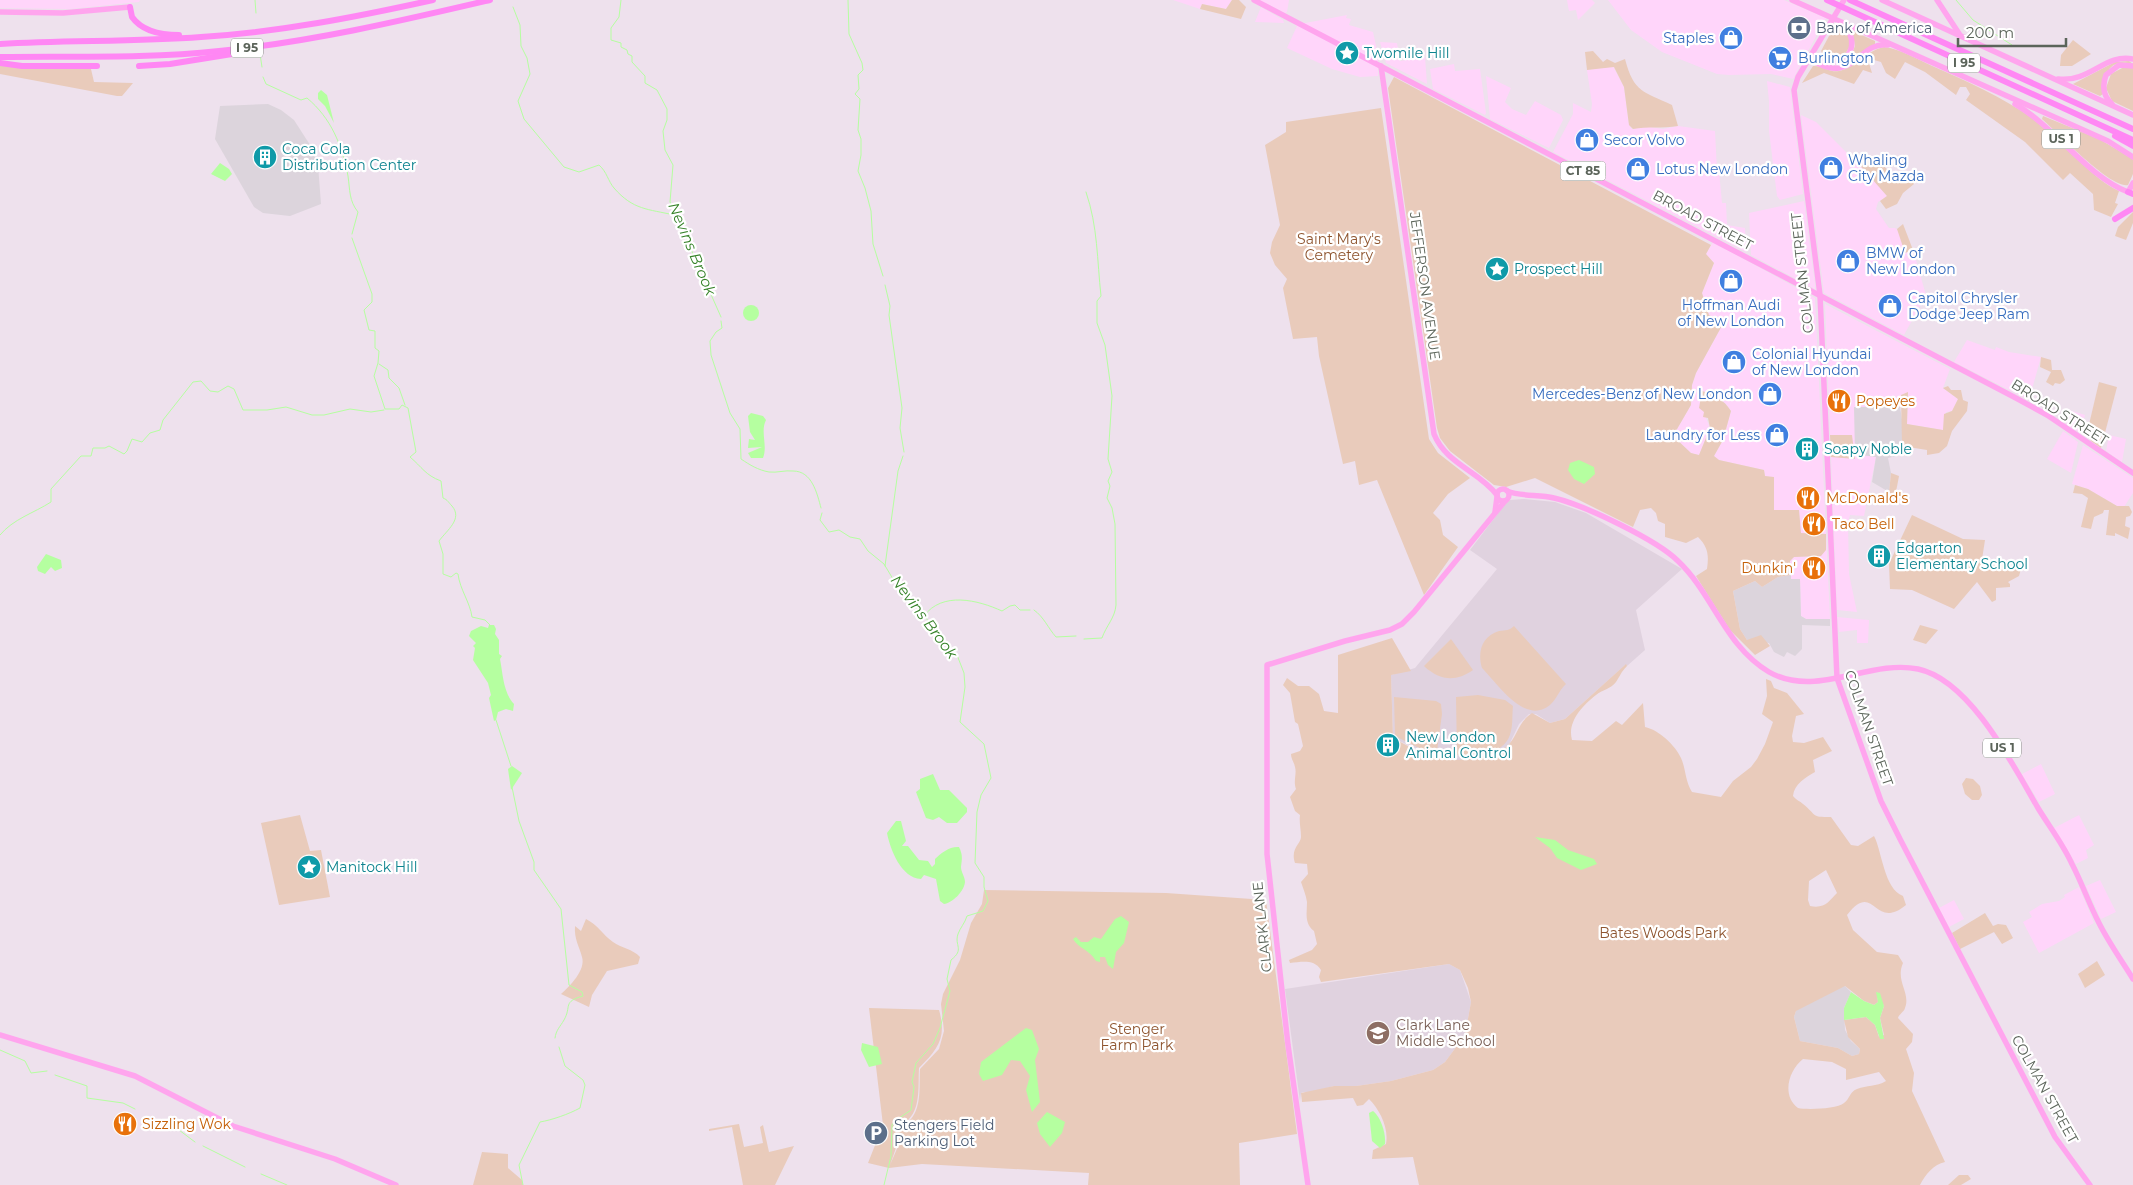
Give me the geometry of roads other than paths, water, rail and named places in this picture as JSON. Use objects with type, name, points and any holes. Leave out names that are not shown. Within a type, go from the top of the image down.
[{"type":"highway","name":"I 95","points":[[0,44],[156,40],[230,35],[337,21],[433,0]]},
{"type":"highway","name":"I 95","points":[[0,58],[174,54],[287,43],[377,26],[490,0]]},
{"type":"highway","name":"I 95","points":[[1827,0],[2133,140]]},
{"type":"highway","name":"I 95","points":[[1850,0],[2133,130]]},
{"type":"highway","points":[[130,7],[134,20],[156,32],[174,35],[216,33],[230,35]]},
{"type":"highway","points":[[139,66],[170,64],[287,43]]},
{"type":"highway","points":[[0,63],[22,66],[97,66]]},
{"type":"highway","points":[[2102,126],[2133,146]]},
{"type":"highway","points":[[2115,219],[2133,208]]},
{"type":"main road","name":"BROAD STREET","points":[[1254,0],[2036,409],[2133,473]]},
{"type":"main road","points":[[1792,0],[1902,49]]},
{"type":"main road","name":"COLMAN STREET","points":[[1844,0],[1797,80],[1794,92],[1820,295],[1836,678],[1881,801],[2050,1129],[2090,1185]]},
{"type":"main road","points":[[1882,0],[2133,115]]},
{"type":"main road","points":[[1937,0],[1961,37]]},
{"type":"main road","points":[[0,12],[63,13],[130,7]]},
{"type":"main road","points":[[1810,57],[1837,62],[1848,55],[1852,44],[1851,37],[1843,25],[1816,10]]},
{"type":"main road","name":"US 1","points":[[1810,57],[1826,66],[1839,68],[1877,45],[1902,49],[1990,89],[2034,115],[2103,178],[2131,193]]},
{"type":"main road","points":[[2049,78],[2075,79],[2086,76],[2112,60],[2133,59]]},
{"type":"main road","name":"JEFFERSON AVENUE","points":[[1381,66],[1434,434],[1437,443],[1448,456],[1488,486],[1500,500],[1525,494]]},
{"type":"main road","points":[[2120,110],[2106,96],[2104,79],[2108,72],[2117,66],[2133,66]]},
{"type":"main road","points":[[1990,89],[2108,141],[2133,157]]},
{"type":"main road","points":[[2131,193],[2133,183]]},
{"type":"main road","name":"JEFFERSON AVENUE","points":[[1488,486],[1525,494],[1552,497],[1581,506],[1669,553],[1693,578],[1724,627],[1748,654],[1770,672],[1792,680],[1836,678],[1906,667],[1929,672],[1959,692],[1994,733],[2071,862],[2099,924],[2133,979]]},
{"type":"main road","points":[[1495,512],[1497,496],[1505,490]]},
{"type":"main road","points":[[1495,512],[1506,500],[1505,490]]},
{"type":"main road","name":"CLARK LANE","points":[[1308,1185],[1288,1045],[1267,854],[1267,665],[1345,641],[1390,630],[1402,624],[1414,612],[1495,512]]},
{"type":"main road","points":[[0,1035],[135,1076],[233,1126],[335,1159],[396,1185]]},
{"type":"waterway","points":[[255,0],[256,13]]},
{"type":"waterway","name":"Nevins Brook","points":[[621,0],[619,17],[611,28],[611,40],[621,43],[621,47],[632,56],[632,62],[645,76],[645,83],[657,90],[667,109],[667,120],[663,131],[665,150],[673,165],[670,202],[721,317]]},
{"type":"waterway","points":[[848,0],[849,34],[862,63],[863,70],[858,75],[859,89],[855,94],[860,99],[858,130],[861,139],[861,155],[858,171],[871,211],[873,244],[883,276]]},
{"type":"waterway","points":[[1956,0],[1973,20],[2012,45]]},
{"type":"waterway","points":[[513,7],[520,25],[521,46],[527,58],[530,74],[518,101],[524,119],[564,167],[579,172],[599,165],[614,188],[628,201],[641,208],[674,215]]},
{"type":"waterway","points":[[260,54],[262,67]]},
{"type":"waterway","points":[[263,77],[266,84],[301,100],[307,98],[329,123],[339,143],[348,176],[351,199],[358,212],[352,234]]},
{"type":"waterway","points":[[1084,639],[1102,638],[1114,614],[1116,605],[1115,524],[1112,508],[1107,498],[1110,486],[1108,481],[1112,472],[1108,459],[1112,396],[1105,345],[1097,323],[1097,301],[1101,296],[1095,231],[1086,192]]},
{"type":"waterway","points":[[352,238],[372,294],[372,302],[364,310],[369,330],[375,331],[375,348],[379,351],[374,376],[385,409],[399,409],[402,405],[408,408],[416,452],[410,457],[427,473],[441,481],[443,498],[448,501],[455,511],[456,515],[453,524],[439,541],[443,554],[443,574],[451,577],[456,573],[458,574],[472,617],[485,620],[491,626]]},
{"type":"waterway","points":[[885,285],[890,306],[889,315],[902,408],[900,428],[904,452]]},
{"type":"waterway","name":"Nevins Brook","points":[[721,321],[722,328],[716,332],[710,341],[711,355],[730,413],[740,429],[741,459],[765,471],[793,471],[805,475],[813,484],[821,508]]},
{"type":"waterway","points":[[379,364],[388,370],[389,378],[399,388],[405,405]]},
{"type":"waterway","points":[[0,535],[17,520],[51,502],[51,489],[81,456],[91,456],[93,448],[109,446],[124,454],[132,439],[142,442],[150,433],[160,430],[163,420],[193,382],[201,381],[210,391],[218,392],[228,386],[234,389],[243,410],[267,410],[286,407],[312,415],[324,415],[350,409],[371,412],[384,410]]},
{"type":"waterway","points":[[885,566],[898,471],[903,456]]},
{"type":"waterway","name":"Nevins Brook","points":[[822,513],[820,520],[829,532],[839,530],[850,537],[860,539],[868,551],[884,564],[893,579],[957,655],[964,673],[965,687],[960,722],[984,744],[991,778],[981,795],[977,812],[975,863],[984,877],[984,887],[988,901],[983,911],[967,916],[958,934],[958,950],[951,960],[947,979],[950,991],[940,1028],[933,1044],[916,1063],[912,1082],[914,1087],[911,1110],[892,1125],[891,1156],[884,1185]]},
{"type":"waterway","points":[[924,616],[940,603],[961,600],[972,601],[1002,611],[1015,605],[1020,610],[1030,610]]},
{"type":"waterway","points":[[1034,610],[1041,616],[1056,637],[1076,636]]},
{"type":"waterway","points":[[496,720],[511,766]]},
{"type":"waterway","points":[[512,787],[519,821],[534,862],[534,870],[561,909],[569,985],[582,992],[583,996],[572,1000],[555,1038]]},
{"type":"waterway","points":[[523,1185],[519,1165],[540,1122],[580,1108],[585,1085],[583,1080],[565,1066],[559,1047]]},
{"type":"waterway","points":[[0,1050],[25,1061],[31,1073],[47,1071]]},
{"type":"waterway","points":[[55,1075],[87,1086],[87,1098],[123,1103],[135,1109]]},
{"type":"waterway","points":[[179,1130],[195,1142]]},
{"type":"waterway","points":[[203,1146],[245,1167]]},
{"type":"waterway","points":[[261,1174],[287,1185]]},
{"type":"place","name":"Bank of America","points":[[1799,28]]},
{"type":"place","name":"Staples","points":[[1731,38]]},
{"type":"place","name":"Twomile Hill","points":[[1347,53]]},
{"type":"place","name":"Burlington","points":[[1780,58]]},
{"type":"place","name":"Secor Volvo","points":[[1587,140]]},
{"type":"place","name":"Coca Cola Distribution Center","points":[[265,157]]},
{"type":"place","name":"Whaling City Mazda","points":[[1831,168]]},
{"type":"place","name":"Lotus New London","points":[[1638,169]]},
{"type":"place","name":"BMW of New London","points":[[1848,261]]},
{"type":"place","name":"Prospect Hill","points":[[1497,269]]},
{"type":"place","name":"Hoffman Audi of New London","points":[[1731,281]]},
{"type":"place","name":"Capitol Chrysler Dodge Jeep Ram","points":[[1890,306]]},
{"type":"place","name":"Colonial Hyundai of New London","points":[[1734,362]]},
{"type":"place","name":"Mercedes-Benz of New London","points":[[1770,394]]},
{"type":"place","name":"Popeyes","points":[[1839,401]]},
{"type":"place","name":"Laundry for Less","points":[[1777,435]]},
{"type":"place","name":"Soapy Noble","points":[[1807,449]]},
{"type":"place","name":"McDonald's","points":[[1808,498]]},
{"type":"place","name":"Taco Bell","points":[[1814,524]]},
{"type":"place","name":"Edgarton Elementary School","points":[[1879,556]]},
{"type":"place","name":"Dunkin'","points":[[1814,568]]},
{"type":"place","name":"New London Animal Control","points":[[1388,745]]},
{"type":"place","name":"Manitock Hill","points":[[309,867]]},
{"type":"place","name":"Clark Lane Middle School","points":[[1378,1033]]},
{"type":"place","name":"Sizzling Wok","points":[[125,1124]]},
{"type":"place","name":"Stengers Field Parking Lot","points":[[876,1133]]},
{"type":"park label","name":"Saint Mary's Cemetery","points":[[1339,248]]},
{"type":"park label","name":"Bates Woods Park","points":[[1663,933]]},
{"type":"park label","name":"Stenger Farm Park","points":[[1137,1038]]}]
